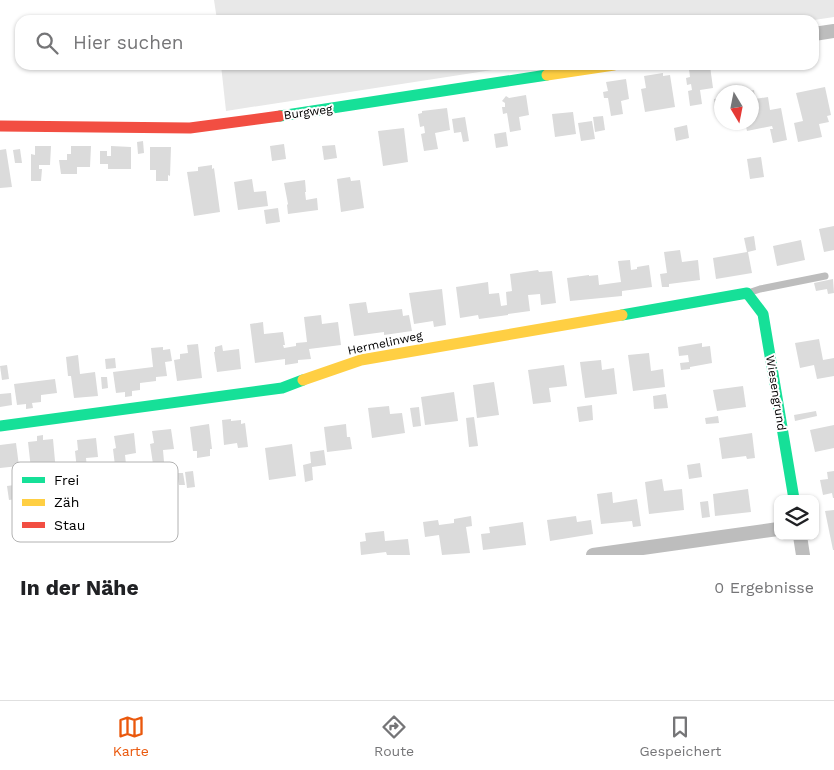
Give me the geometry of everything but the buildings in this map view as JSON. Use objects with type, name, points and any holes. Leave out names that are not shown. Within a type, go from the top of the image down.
[{"type":"street","points":[[819,33],[834,31]]},
{"type":"street","name":"Burgweg","points":[[0,126],[190,128],[310,112],[582,70]]},
{"type":"street","name":"Hermelinweg","points":[[0,426],[282,388],[361,360],[747,293]]},
{"type":"street","name":"Wiesengrund","points":[[747,293],[763,314],[793,495]]},
{"type":"street","points":[[593,555],[774,530]]},
{"type":"street","points":[[801,540],[804,555]]},
{"type":"lane","points":[[747,293],[825,276]]},
{"type":"shaded area","points":[[214,0],[834,0],[834,17],[819,19],[819,15],[216,15]]},
{"type":"shaded area","points":[[222,70],[492,70],[226,111]]},
{"type":"traffic: fast","points":[[280,116],[547,75]]},
{"type":"traffic: fast","points":[[622,315],[747,293],[763,314],[793,495]]},
{"type":"traffic: fast","points":[[0,426],[282,388],[303,380]]},
{"type":"traffic: slow","points":[[547,75],[580,70]]},
{"type":"traffic: slow","points":[[303,380],[361,360],[622,315]]},
{"type":"traffic: jam","points":[[0,126],[190,128],[280,116]]}]
